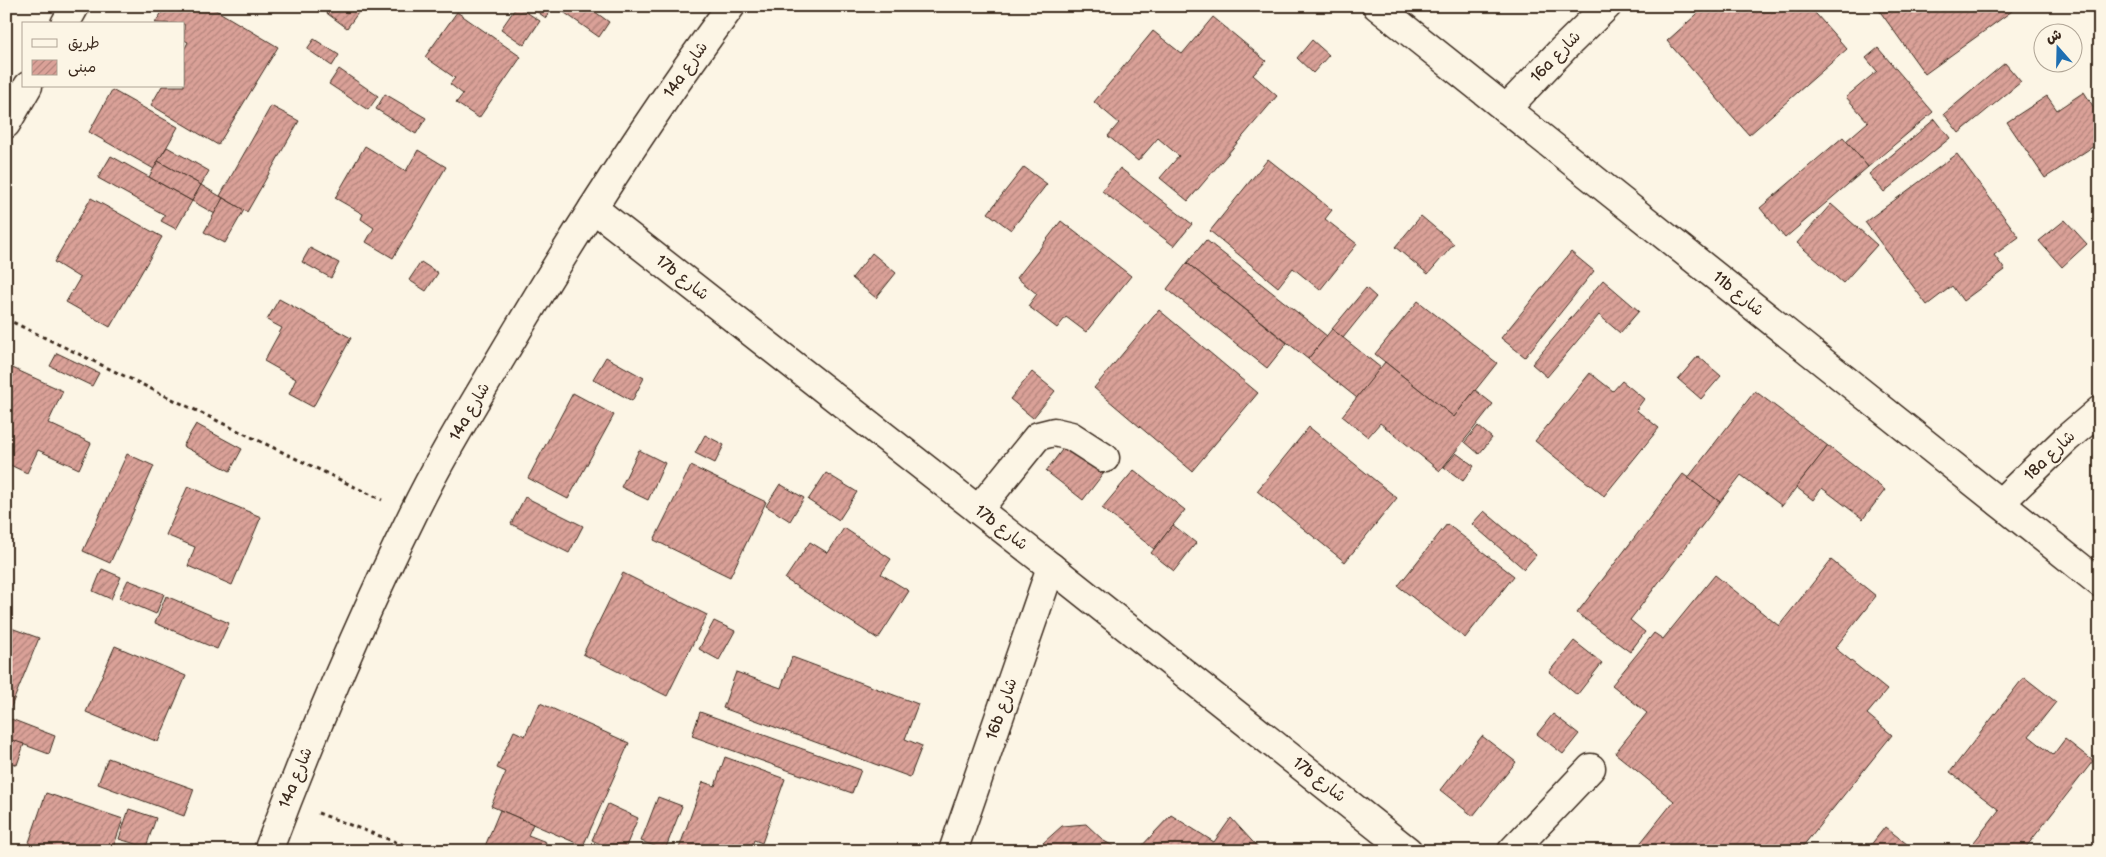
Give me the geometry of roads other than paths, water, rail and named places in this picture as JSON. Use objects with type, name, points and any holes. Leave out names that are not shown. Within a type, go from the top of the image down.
[{"type":"street","points":[[66,22],[75,6]]},
{"type":"street","name":"14a شارع","points":[[268,851],[326,705],[412,514],[485,385],[593,208],[658,110],[731,6]]},
{"type":"street","name":"11b شارع","points":[[1377,6],[2100,582]]},
{"type":"street","name":"16a شارع","points":[[1506,109],[1607,6]]},
{"type":"street","points":[[6,124],[27,88]]},
{"type":"street","name":"17b شارع","points":[[593,208],[1051,567],[1408,851]]},
{"type":"street","name":"18a شارع","points":[[2000,503],[2100,410]]},
{"type":"street","points":[[978,510],[1038,436],[1054,432],[1071,436],[1105,458]]},
{"type":"street","name":"16b شارع","points":[[953,851],[1051,567]]},
{"type":"street","points":[[1512,851],[1591,768]]}]
